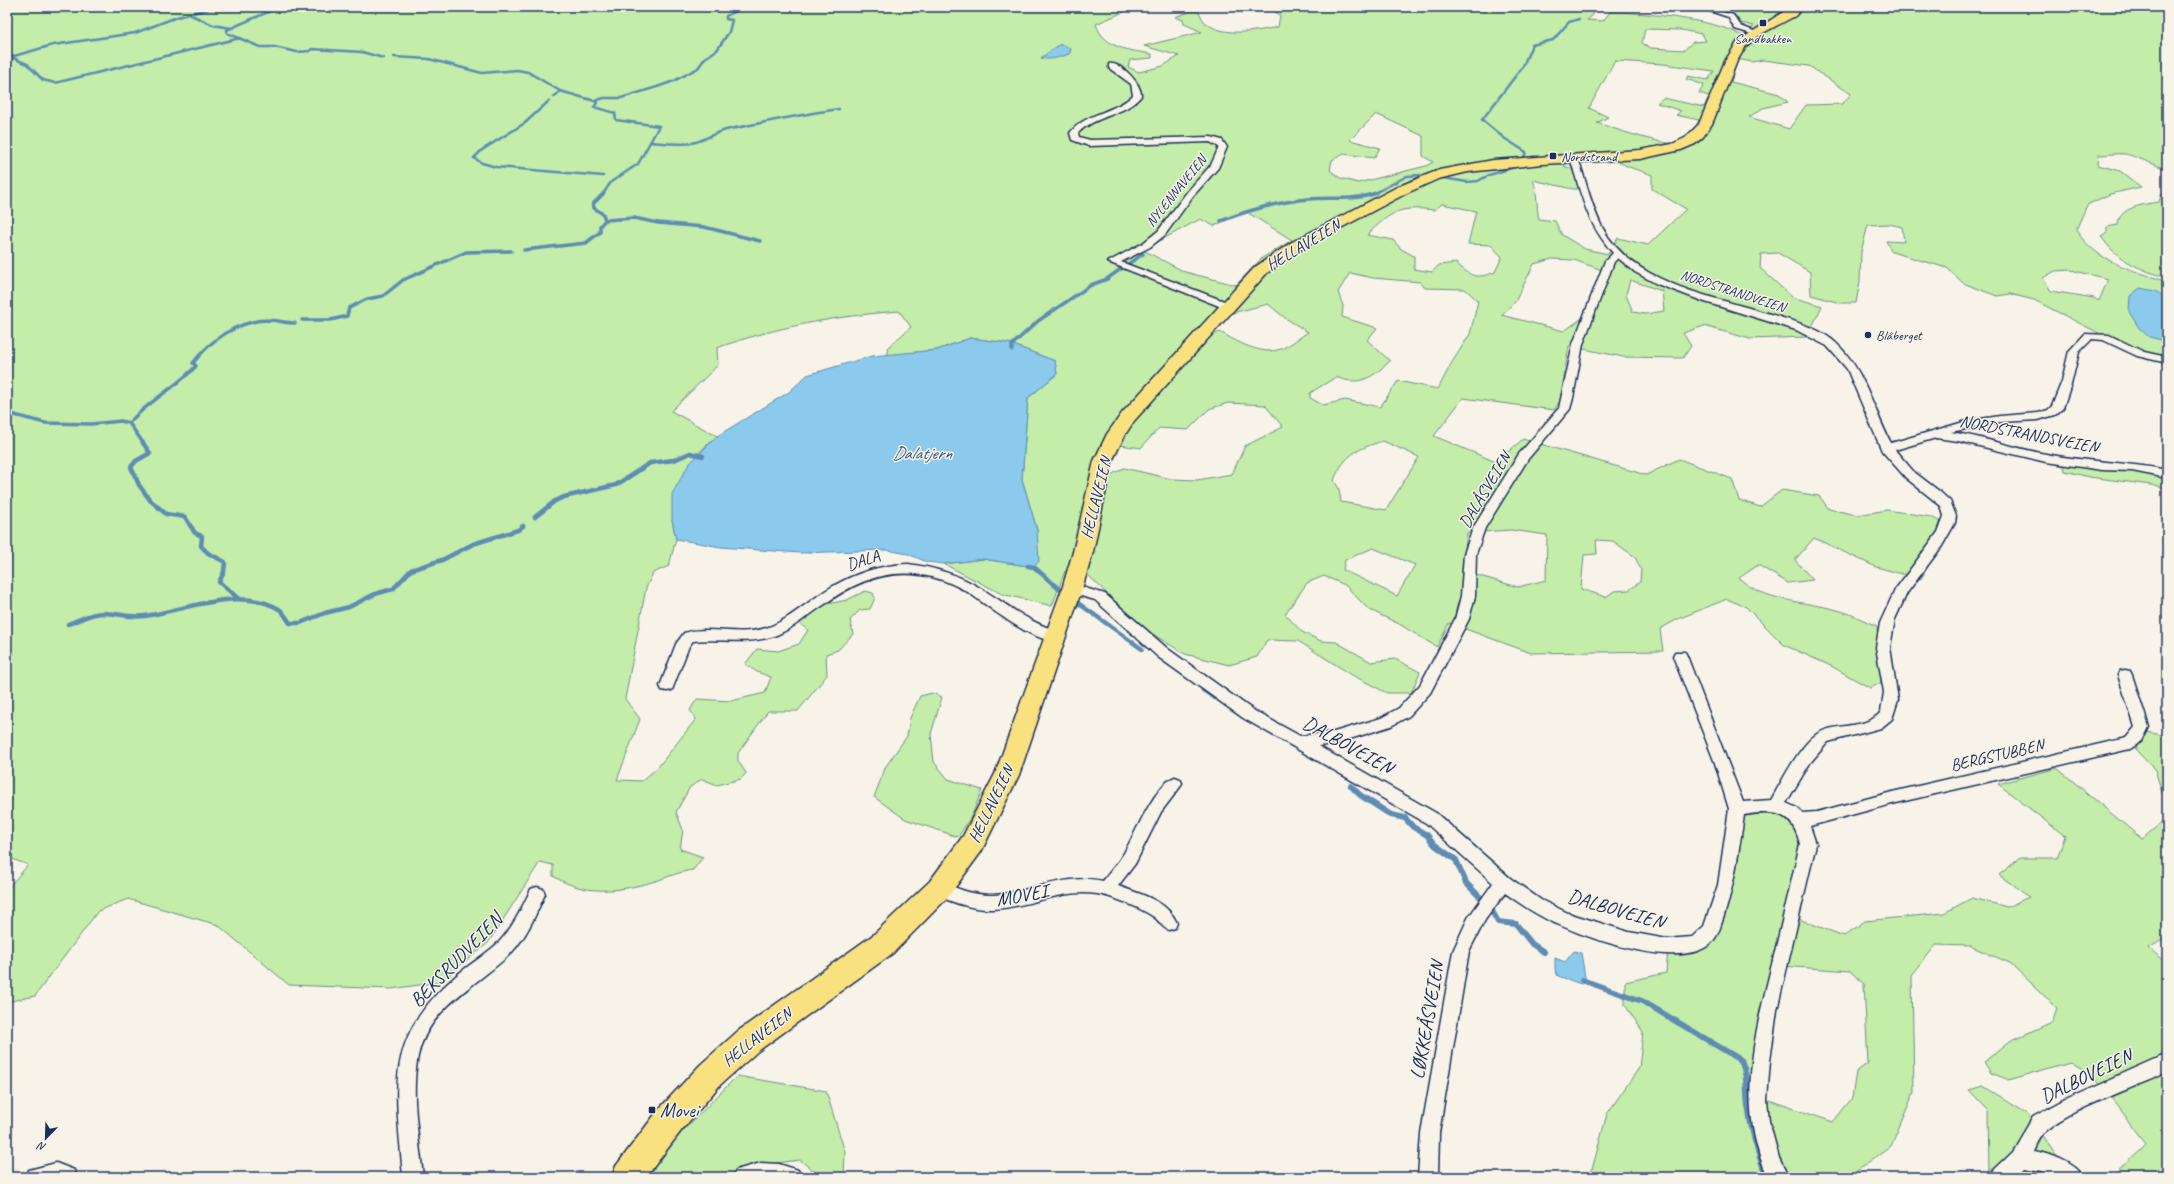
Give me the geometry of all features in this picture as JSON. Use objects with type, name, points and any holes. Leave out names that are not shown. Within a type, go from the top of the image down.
[{"type":"main road","name":"HELLAVEIEN","points":[[627,1177],[684,1102],[727,1058],[883,944],[939,890],[972,844],[1007,775],[1056,636],[1072,589],[1082,552],[1104,457],[1116,434],[1128,417],[1261,270],[1280,255],[1419,182],[1444,173],[1473,167],[1650,153],[1675,148],[1696,138],[1709,115],[1736,51],[1755,33],[1785,17],[1798,7]]},
{"type":"street","points":[[1701,7],[1731,16],[1738,27],[1755,33]]},
{"type":"street","name":"NYLENNAVEIEN","points":[[1112,66],[1135,84],[1138,88],[1137,96],[1131,102],[1088,119],[1074,133],[1075,138],[1088,143],[1211,139],[1219,142],[1224,147],[1214,168],[1189,195],[1167,227],[1148,244],[1113,262],[1228,306]]},
{"type":"street","name":"NORDSTRANDVEIEN","points":[[1574,158],[1596,224],[1603,236],[1618,253],[1640,270],[1674,288],[1806,329],[1830,343],[1850,367],[1886,448],[1906,472],[1940,499],[1948,511],[1949,521],[1943,534],[1902,591],[1888,620],[1884,636],[1883,649],[1891,699],[1889,712],[1884,720],[1877,724],[1837,732],[1821,739],[1814,746],[1798,772],[1788,784],[1776,806]]},
{"type":"street","name":"DALÅSVEIEN","points":[[1299,743],[1334,738],[1365,730],[1396,717],[1416,699],[1434,674],[1462,619],[1468,596],[1470,554],[1479,528],[1523,457],[1564,409],[1582,331],[1610,261],[1618,253]]},
{"type":"street","points":[[1935,434],[1973,424],[2040,415],[2054,411],[2057,408],[2068,381],[2074,351],[2084,339],[2092,335],[2105,337],[2141,354],[2167,360]]},
{"type":"street","name":"NORDSTRANDSVEIEN","points":[[1886,448],[1903,445],[1935,434],[1958,437],[2046,458],[2102,466],[2132,467],[2167,474]]},
{"type":"street","name":"DALA","points":[[667,686],[686,638],[694,636],[733,637],[766,634],[791,622],[848,583],[870,575],[891,570],[919,570],[952,579],[976,592],[1027,625],[1045,634],[1056,636]]},
{"type":"street","name":"DALBOVEIEN","points":[[1072,589],[1100,597],[1148,641],[1217,693],[1248,714],[1374,784],[1431,818],[1504,883],[1548,912],[1594,930],[1629,940],[1667,947],[1683,947],[1696,944],[1707,936],[1711,930],[1726,885],[1737,809]]},
{"type":"street","points":[[1680,656],[1715,742],[1735,799],[1737,809],[1776,806],[1789,810],[1799,820],[1806,834],[1807,850],[1768,1010],[1758,1099],[1764,1142],[1778,1177]]},
{"type":"street","name":"BERGSTUBBEN","points":[[1799,820],[1817,819],[1892,798],[2130,743],[2137,737],[2142,727],[2125,675]]},
{"type":"street","points":[[1106,889],[1129,859],[1156,807],[1175,783]]},
{"type":"street","name":"LØKKEÅSVEIEN","points":[[1428,1177],[1430,1133],[1461,950],[1468,932],[1486,902],[1504,883]]},
{"type":"street","name":"MOVEI","points":[[939,890],[968,900],[992,902],[1016,899],[1063,888],[1092,886],[1106,889],[1160,912],[1169,923]]},
{"type":"street","name":"BEKSRUDVEIEN","points":[[414,1177],[405,1104],[405,1081],[412,1045],[427,1020],[441,1003],[463,980],[506,946],[516,935],[537,894]]},
{"type":"street","name":"DALBOVEIEN","points":[[2000,1177],[2020,1158],[2032,1135],[2040,1124],[2048,1118],[2141,1073],[2167,1063]]},
{"type":"street","points":[[2020,1158],[2040,1160],[2057,1167],[2073,1177]]},
{"type":"street","points":[[742,1177],[767,1172],[778,1173],[790,1177]]},
{"type":"street","points":[[36,1177],[56,1173],[67,1177]]},
{"type":"green space","points":[[7,7],[1135,7],[1096,24],[1105,39],[1111,43],[1119,47],[1152,54],[1152,58],[1130,60],[1128,67],[1139,72],[1163,66],[1179,56],[1144,46],[1202,32],[1184,24],[1183,20],[1175,17],[1192,11],[1199,12],[1205,22],[1213,28],[1222,31],[1241,32],[1278,27],[1280,15],[1267,7],[1585,7],[1594,14],[1587,20],[1603,21],[1610,12],[1659,15],[1698,21],[1731,30],[1742,36],[1754,26],[1741,23],[1735,15],[1708,7],[2167,7],[2167,170],[2125,154],[2099,155],[2098,165],[2120,171],[2141,187],[2110,194],[2087,205],[2076,230],[2095,251],[2105,258],[2129,269],[2167,282],[2167,359],[2130,349],[2034,300],[2010,294],[1997,296],[1963,283],[1947,268],[1892,252],[1886,241],[1904,242],[1902,227],[1889,224],[1868,225],[1861,252],[1860,281],[1856,303],[1840,303],[1811,295],[1810,272],[1778,253],[1761,254],[1760,268],[1792,297],[1822,306],[1807,337],[1750,339],[1704,326],[1683,333],[1691,346],[1683,358],[1623,357],[1569,346],[1560,401],[1554,410],[1463,398],[1434,436],[1496,462],[1523,439],[1646,475],[1679,459],[1732,479],[1739,500],[1760,507],[1782,490],[1819,496],[1829,509],[1857,515],[1887,510],[1931,517],[1950,526],[1921,579],[1876,567],[1814,538],[1795,560],[1813,580],[1788,583],[1758,565],[1739,578],[1760,592],[1785,600],[1842,611],[1877,626],[1881,683],[1870,688],[1831,666],[1784,645],[1746,607],[1727,599],[1678,619],[1660,629],[1663,651],[1531,653],[1449,623],[1437,647],[1399,624],[1368,609],[1345,585],[1324,576],[1307,583],[1285,614],[1302,632],[1321,641],[1336,642],[1371,662],[1395,659],[1420,672],[1411,693],[1387,693],[1352,675],[1298,641],[1267,640],[1257,657],[1229,665],[1185,654],[1141,627],[1088,575],[1065,571],[1052,606],[1002,594],[944,564],[983,559],[1034,567],[1037,530],[1022,479],[1028,398],[1057,374],[1055,361],[1008,343],[970,338],[937,350],[888,355],[887,348],[911,327],[899,311],[876,313],[829,319],[784,328],[717,348],[718,365],[671,411],[717,436],[697,454],[672,520],[676,539],[669,566],[653,573],[646,588],[625,699],[640,719],[617,780],[642,781],[658,767],[696,719],[690,710],[697,699],[731,701],[765,693],[771,677],[757,672],[745,664],[757,649],[778,651],[799,644],[808,630],[800,624],[809,613],[823,605],[847,600],[865,591],[873,593],[875,598],[870,609],[860,610],[850,620],[853,634],[838,650],[826,654],[827,675],[798,711],[768,711],[738,753],[738,761],[746,773],[741,779],[717,785],[702,779],[690,787],[676,812],[683,830],[680,849],[703,857],[693,870],[626,888],[601,890],[577,887],[565,882],[553,876],[553,865],[540,862],[488,943],[440,982],[391,989],[289,985],[218,925],[128,899],[98,911],[35,996],[7,1002],[7,889],[28,865],[7,857]],"holes":[[[1645,29],[1681,30],[1702,34],[1706,41],[1693,42],[1684,50],[1651,48],[1642,43]],[[1059,45],[1071,49],[1069,54],[1041,58]],[[1738,59],[1752,62],[1763,60],[1809,66],[1851,94],[1842,104],[1806,105],[1789,129],[1749,117],[1763,108],[1788,102],[1779,94],[1731,82]],[[1615,61],[1663,64],[1714,71],[1708,80],[1688,76],[1686,79],[1704,85],[1699,93],[1709,96],[1704,107],[1663,98],[1657,103],[1681,111],[1676,115],[1699,120],[1695,128],[1689,134],[1675,143],[1660,142],[1597,123],[1608,117],[1589,108]],[[1376,114],[1423,136],[1423,156],[1433,162],[1426,166],[1358,183],[1340,178],[1330,170],[1332,160],[1344,154],[1374,158],[1380,148],[1350,140]],[[1615,159],[1628,167],[1652,175],[1652,189],[1686,209],[1648,245],[1618,238],[1608,254],[1585,249],[1562,235],[1555,221],[1539,219],[1538,214],[1536,189],[1533,180],[1573,189],[1580,189],[1572,169],[1564,166],[1567,163]],[[1442,204],[1476,211],[1468,244],[1491,245],[1502,257],[1495,272],[1478,276],[1470,274],[1456,263],[1439,265],[1432,272],[1414,269],[1414,256],[1401,249],[1393,240],[1367,235],[1390,215],[1412,209],[1434,210]],[[1245,211],[1292,240],[1262,258],[1236,285],[1185,272],[1143,250],[1200,219],[1214,226]],[[1552,259],[1574,260],[1610,273],[1591,320],[1581,319],[1564,331],[1501,315],[1515,302],[1534,264]],[[2071,270],[2108,279],[2099,301],[2094,298],[2051,291],[2043,278],[2055,271]],[[1350,273],[1373,278],[1420,282],[1425,288],[1465,289],[1478,301],[1470,334],[1451,364],[1438,389],[1398,381],[1380,407],[1345,400],[1323,405],[1310,398],[1310,393],[1336,377],[1352,381],[1366,379],[1378,372],[1390,361],[1367,340],[1377,328],[1342,317],[1343,306],[1338,292]],[[1630,280],[1662,291],[1664,311],[1645,314],[1633,312],[1626,295]],[[1268,304],[1285,318],[1308,332],[1281,349],[1273,351],[1250,347],[1220,332],[1208,337],[1232,313]],[[1228,403],[1265,405],[1283,427],[1245,446],[1232,474],[1197,480],[1172,479],[1124,468],[1105,478],[1120,445],[1141,448],[1159,428],[1188,430],[1209,409]],[[1383,441],[1419,457],[1386,510],[1341,502],[1339,489],[1334,480],[1347,458],[1359,450]],[[1511,530],[1547,535],[1546,580],[1518,587],[1462,571],[1467,533]],[[1596,540],[1613,541],[1635,557],[1641,570],[1640,582],[1629,590],[1614,591],[1606,597],[1581,589],[1584,555],[1597,554]],[[1373,548],[1415,565],[1397,596],[1343,570],[1345,560]]]},
{"type":"green space","points":[[2167,194],[2167,278],[2139,268],[2121,258],[2101,236],[2107,232],[2107,227],[2118,225],[2122,214],[2127,210],[2140,205],[2159,202],[2161,195]]},
{"type":"green space","points":[[2063,463],[2167,473],[2167,489],[2159,486],[2089,477],[2065,471]]},
{"type":"green space","points":[[932,693],[942,697],[931,734],[934,762],[948,779],[982,790],[972,815],[958,837],[905,819],[874,797],[886,766],[907,736],[910,718],[920,696]]},
{"type":"green space","points":[[2147,732],[2167,736],[2167,809],[2155,770],[2135,749]]},
{"type":"green space","points":[[2057,768],[2142,839],[2167,818],[2167,937],[2149,948],[2167,964],[2167,1177],[2112,1177],[2146,1144],[2094,1077],[2070,1062],[2009,1080],[1991,1073],[1984,1062],[2010,1041],[2052,1022],[2057,1008],[2010,963],[1970,946],[1936,945],[1912,975],[1914,1092],[1891,1146],[1854,1173],[1856,1177],[1590,1177],[1607,1114],[1639,1068],[1643,1032],[1625,1005],[1625,982],[1666,973],[1668,950],[1688,951],[1722,912],[1734,875],[1738,827],[1744,818],[1751,813],[1776,812],[1794,820],[1802,839],[1796,918],[1844,936],[1865,921],[1944,913],[1972,898],[2007,907],[2029,897],[1999,875],[2020,858],[2057,858],[2065,836],[1998,784]],"holes":[[[1782,966],[1850,971],[1864,984],[1868,1063],[1856,1072],[1852,1098],[1833,1122],[1763,1098]]]},
{"type":"green space","points":[[737,1076],[826,1091],[845,1152],[844,1177],[821,1177],[800,1160],[753,1166],[752,1177],[645,1177],[674,1140]]},
{"type":"green space","points":[[1983,1086],[2027,1113],[2057,1157],[2089,1177],[1990,1177],[1989,1111],[1969,1090]]},
{"type":"water","points":[[1059,45],[1064,45],[1071,49],[1069,54],[1051,59],[1041,58]]},
{"type":"water","points":[[2140,288],[2155,291],[2167,298],[2167,345],[2158,339],[2149,337],[2139,328],[2129,312],[2130,296]]},
{"type":"water","name":"Dalatjern","points":[[970,338],[1008,343],[1055,361],[1057,374],[1028,398],[1022,479],[1037,530],[1039,561],[1034,567],[983,559],[944,564],[927,562],[908,554],[887,550],[800,553],[721,547],[676,539],[672,520],[672,494],[689,464],[717,436],[789,392],[807,375],[872,356],[937,350]]},
{"type":"water","points":[[1574,951],[1581,953],[1586,983],[1581,984],[1558,976],[1555,970],[1555,958],[1565,962]]},
{"type":"waterway","points":[[7,58],[53,45],[135,33],[177,17],[216,7]]},
{"type":"waterway","points":[[239,38],[227,33],[227,30],[279,7]]},
{"type":"waterway","points":[[595,101],[604,98],[621,98],[657,87],[674,81],[698,68],[705,58],[717,50],[729,32],[732,20],[726,19],[726,16],[738,10],[758,7]]},
{"type":"waterway","points":[[189,14],[213,25],[231,28]]},
{"type":"waterway","points":[[1524,157],[1526,152],[1504,138],[1482,120],[1523,66],[1532,45],[1553,40],[1569,22],[1579,19]]},
{"type":"waterway","points":[[11,57],[27,64],[43,80],[55,83],[239,38]]},
{"type":"waterway","points":[[239,38],[260,47],[274,47],[297,52],[310,51],[312,49],[362,52],[383,58]]},
{"type":"waterway","points":[[394,57],[429,59],[482,73],[517,70],[528,72],[560,91]]},
{"type":"waterway","points":[[554,97],[560,91]]},
{"type":"waterway","points":[[560,91],[595,101]]},
{"type":"waterway","points":[[549,101],[525,123],[482,150],[474,158],[482,163],[496,167],[603,176]]},
{"type":"waterway","points":[[595,101],[597,103],[594,107],[615,113],[616,120],[659,126],[650,142]]},
{"type":"waterway","points":[[650,142],[673,144],[691,143],[726,130],[839,109]]},
{"type":"waterway","points":[[603,194],[611,182],[638,164],[650,142]]},
{"type":"waterway","points":[[1443,178],[1467,182],[1478,181],[1489,175],[1515,167]]},
{"type":"waterway","points":[[1374,194],[1407,176],[1420,175]]},
{"type":"waterway","points":[[603,194],[593,204],[594,208],[603,214],[605,220]]},
{"type":"waterway","points":[[1221,221],[1242,213],[1286,202],[1316,198],[1359,197],[1374,194]]},
{"type":"waterway","points":[[605,220],[634,218],[658,223],[704,227],[760,241]]},
{"type":"waterway","points":[[524,250],[586,243],[600,232],[600,226],[605,220]]},
{"type":"waterway","points":[[302,320],[331,320],[347,316],[349,308],[367,299],[383,296],[403,280],[466,252],[511,251]]},
{"type":"waterway","points":[[1128,264],[1143,254]]},
{"type":"waterway","points":[[1012,350],[1012,345],[1038,321],[1091,285],[1107,279],[1122,268]]},
{"type":"waterway","points":[[129,423],[145,408],[188,374],[196,366],[193,363],[200,355],[226,333],[235,328],[256,321],[270,320],[295,323]]},
{"type":"waterway","points":[[7,413],[45,423],[91,424],[121,421],[129,423]]},
{"type":"waterway","points":[[129,423],[144,444]]},
{"type":"waterway","points":[[143,443],[150,453],[136,461],[131,467],[139,485],[150,500],[166,514],[185,517],[195,533],[202,536],[201,546],[208,553],[225,562],[224,572],[219,582],[239,599]]},
{"type":"waterway","points":[[535,517],[555,501],[564,497],[616,485],[650,463],[674,460],[690,453],[703,456]]},
{"type":"waterway","points":[[68,624],[99,613],[145,616],[195,605],[230,600],[264,602],[279,609],[290,623],[300,623],[325,613],[349,607],[375,594],[393,589],[411,570],[442,560],[473,544],[518,530],[523,526]]},
{"type":"waterway","points":[[1028,566],[1034,567],[1059,589]]},
{"type":"waterway","points":[[1078,603],[1142,649]]},
{"type":"waterway","points":[[1203,690],[1217,699]]},
{"type":"waterway","points":[[1351,786],[1360,795],[1391,815],[1405,818],[1413,827],[1427,835],[1435,845],[1456,860],[1466,883],[1481,898]]},
{"type":"waterway","points":[[1492,911],[1498,922],[1516,924],[1532,944],[1544,952]]},
{"type":"waterway","points":[[1582,980],[1642,1001],[1741,1060],[1746,1077],[1748,1106],[1753,1131],[1765,1172]]},
{"type":"place","name":"Sandbakken","points":[[1763,23]]},
{"type":"place","name":"Nordstrand","points":[[1553,156]]},
{"type":"place","name":"Blåberget","points":[[1868,335]]},
{"type":"place","name":"Movei","points":[[652,1110]]}]
